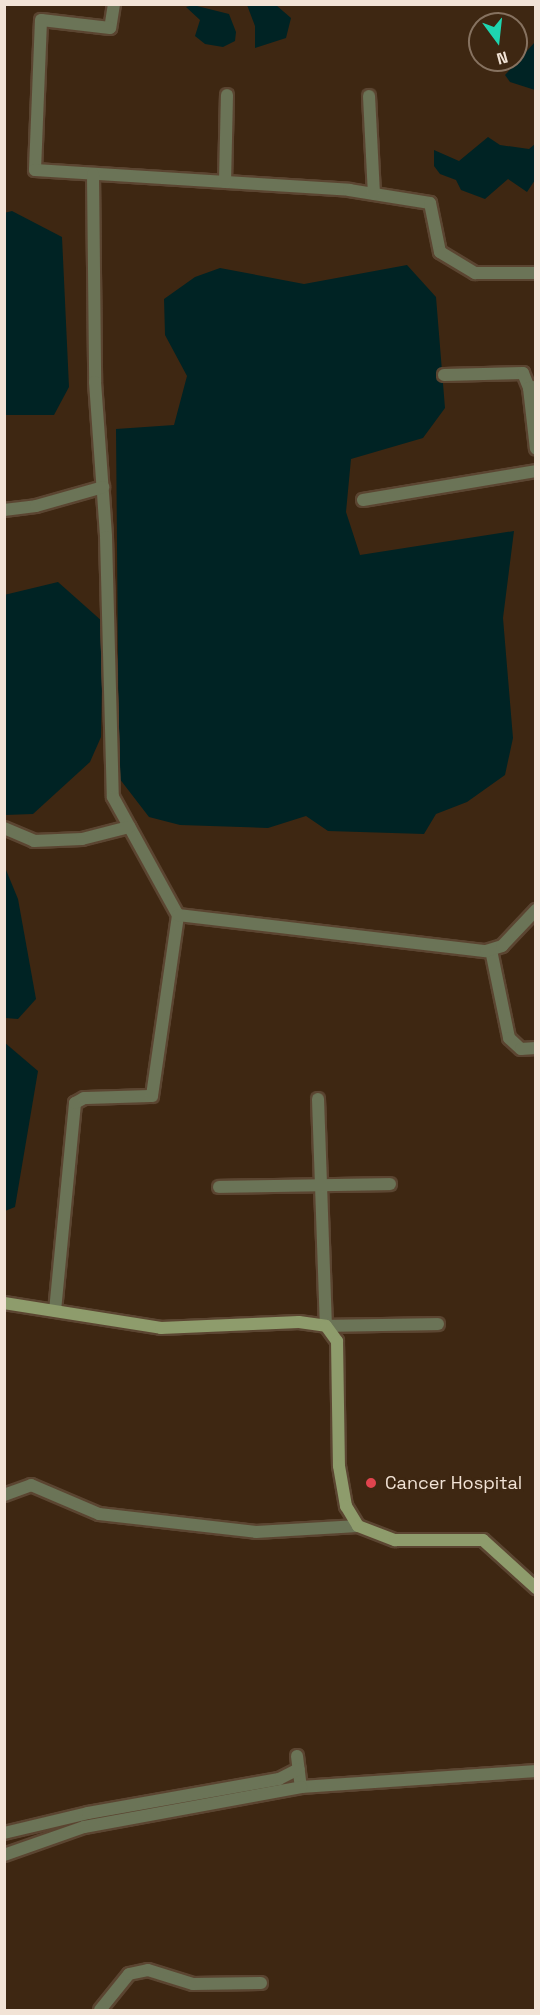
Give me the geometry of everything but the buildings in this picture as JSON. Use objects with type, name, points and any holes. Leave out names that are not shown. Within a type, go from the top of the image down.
[{"type":"main road","points":[[4,1303],[161,1328],[299,1322],[326,1326],[337,1341],[339,1466],[346,1506],[358,1526],[394,1540],[483,1540],[534,1584]]},
{"type":"street","points":[[114,4],[110,28],[41,20],[35,170],[374,194],[430,203],[440,252],[476,273],[536,273]]},
{"type":"street","points":[[225,182],[227,95]]},
{"type":"street","points":[[369,96],[374,194]]},
{"type":"street","points":[[55,1311],[75,1103],[84,1098],[152,1096],[178,915],[113,797],[109,746],[103,488],[96,382],[93,174]]},
{"type":"street","points":[[444,375],[523,373],[532,387],[536,449]]},
{"type":"street","points":[[363,500],[536,471]]},
{"type":"street","points":[[4,510],[36,506],[103,488]]},
{"type":"street","points":[[4,828],[34,841],[82,839],[129,827]]},
{"type":"street","points":[[178,915],[491,950],[514,936],[536,910]]},
{"type":"street","points":[[491,950],[509,1038],[521,1049],[536,1048]]},
{"type":"street","points":[[318,1099],[326,1326],[438,1324]]},
{"type":"street","points":[[219,1187],[320,1183],[390,1184]]},
{"type":"street","points":[[4,1495],[31,1485],[99,1514],[256,1532],[358,1526]]},
{"type":"street","points":[[297,1756],[301,1787]]},
{"type":"street","points":[[4,1833],[88,1813],[279,1779],[299,1769]]},
{"type":"street","points":[[4,1855],[84,1827],[301,1787],[536,1771]]},
{"type":"street","points":[[100,2010],[129,1974],[148,1970],[193,1984],[261,1983]]},
{"type":"water","points":[[193,5],[229,14],[236,32],[235,41],[223,47],[205,44],[195,36],[200,20],[186,7]]},
{"type":"water","points":[[247,5],[276,5],[291,18],[286,38],[255,48],[255,26]]},
{"type":"water","points":[[535,42],[535,90],[510,82],[505,75],[508,72],[528,72],[528,50]]},
{"type":"water","points":[[488,137],[500,145],[529,149],[535,144],[535,180],[527,192],[508,179],[485,199],[461,190],[456,180],[440,174],[434,166],[434,150],[459,161]]},
{"type":"water","points":[[12,211],[62,237],[69,387],[54,415],[5,415],[4,213]]},
{"type":"water","points":[[407,265],[436,297],[445,408],[423,438],[351,459],[346,512],[360,555],[514,531],[503,618],[513,738],[505,775],[467,802],[436,814],[424,834],[328,831],[306,816],[268,828],[180,825],[149,817],[119,778],[116,429],[174,425],[187,376],[165,335],[164,299],[195,277],[220,268],[304,284]]},
{"type":"water","points":[[58,582],[103,622],[101,737],[90,762],[33,814],[5,815],[4,595]]},
{"type":"water","points":[[4,865],[18,899],[36,999],[18,1019],[5,1018]]},
{"type":"water","points":[[4,1042],[38,1071],[15,1207],[5,1211]]},
{"type":"place","name":"Cancer Hospital","points":[[371,1483]]}]
